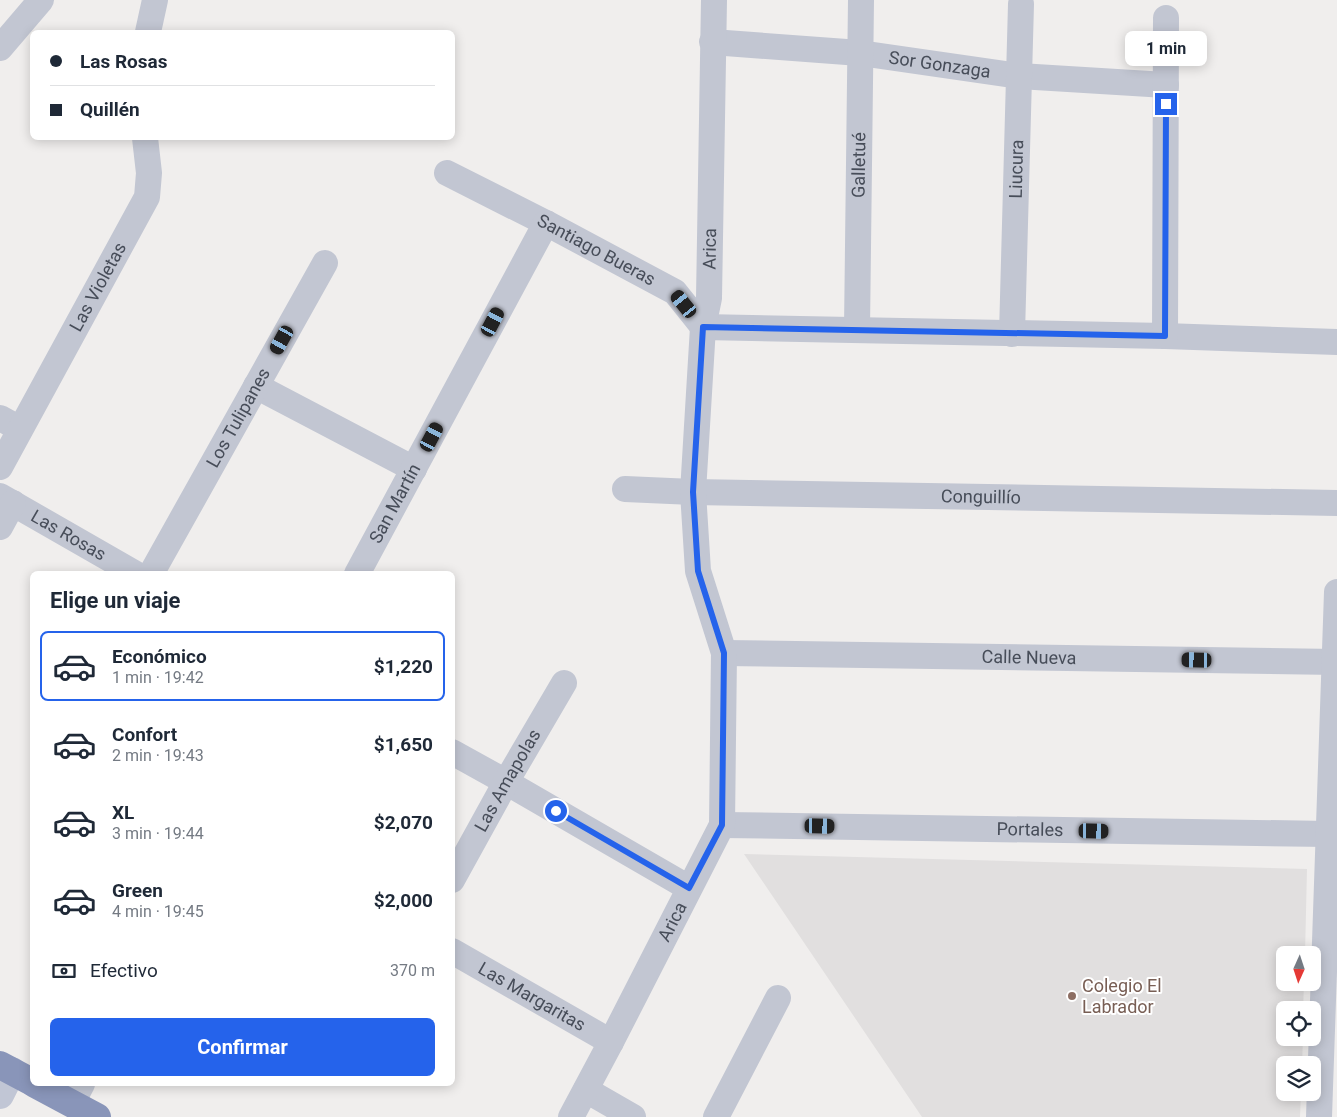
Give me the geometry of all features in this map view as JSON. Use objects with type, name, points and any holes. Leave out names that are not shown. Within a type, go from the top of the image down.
[{"type":"highway","points":[[53,1086],[77,1094],[97,1117]]},
{"type":"street","points":[[0,48],[41,0]]},
{"type":"street","points":[[148,30],[155,0]]},
{"type":"street","name":"Arica","points":[[571,1117],[722,825],[724,653],[698,571],[693,492],[703,327],[708,298],[714,0]]},
{"type":"street","name":"Galletué","points":[[857,329],[861,0]]},
{"type":"street","name":"Liucura","points":[[1012,334],[1021,4]]},
{"type":"street","points":[[1165,336],[1166,18]]},
{"type":"street","name":"Sor Gonzaga","points":[[712,42],[860,53],[1019,76],[1166,85]]},
{"type":"street","name":"Las Violetas","points":[[0,466],[10,423],[147,197],[149,173],[145,140]]},
{"type":"street","name":"Santiago Bueras","points":[[448,173],[675,292],[703,327]]},
{"type":"street","name":"San Martín","points":[[359,571],[546,223]]},
{"type":"street","name":"Los Tulipanes","points":[[153,571],[325,263]]},
{"type":"street","points":[[703,327],[1165,336],[1337,342]]},
{"type":"street","points":[[256,386],[414,469]]},
{"type":"street","name":"Conguillío","points":[[625,489],[693,492],[1337,503]]},
{"type":"street","points":[[0,527],[7,500]]},
{"type":"street","name":"Las Rosas","points":[[7,500],[131,571]]},
{"type":"street","points":[[1319,1117],[1333,833],[1337,592]]},
{"type":"street","name":"Calle Nueva","points":[[724,653],[1336,662]]},
{"type":"street","name":"Las Amapolas","points":[[455,875],[564,683]]},
{"type":"street","points":[[455,754],[689,888]]},
{"type":"street","name":"Portales","points":[[722,825],[1333,833]]},
{"type":"street","name":"Las Margaritas","points":[[455,953],[611,1042]]},
{"type":"street","points":[[716,1117],[778,998]]},
{"type":"street","points":[[0,1095],[20,1075]]},
{"type":"street","points":[[586,1090],[633,1117]]},
{"type":"shaded area","name":"Colegio El Labrador","points":[[744,854],[1307,869],[1305,946],[1276,946],[1276,991],[1304,991],[1303,1001],[1276,1001],[1276,1046],[1303,1046],[1302,1056],[1276,1056],[1276,1101],[1301,1101],[1300,1117],[922,1117]]},
{"type":"place","name":"Colegio El Labrador","points":[[1072,996]]},
{"type":"route","points":[[556,811],[689,888],[722,825],[724,653],[698,571],[693,492],[703,327],[1165,336],[1166,104]]}]
